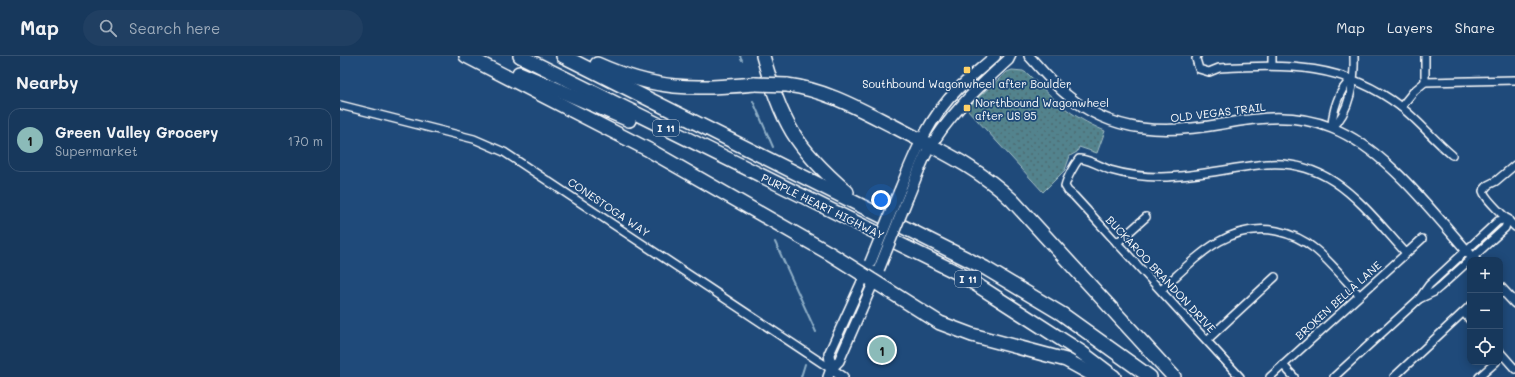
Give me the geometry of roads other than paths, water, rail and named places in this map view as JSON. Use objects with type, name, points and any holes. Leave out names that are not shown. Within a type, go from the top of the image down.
[{"type":"highway","points":[[466,56],[642,146],[872,272],[940,323],[972,334],[1066,360],[1097,377]]},
{"type":"highway","points":[[485,56],[544,85],[609,110],[812,201]]},
{"type":"highway","name":"PURPLE HEART HIGHWAY","points":[[520,56],[960,274],[1081,352],[1114,377]]},
{"type":"highway","name":"PURPLE HEART HIGHWAY","points":[[563,56],[985,268],[1035,296],[1150,377]]},
{"type":"highway","points":[[580,56],[624,76],[659,85],[694,89],[755,84],[787,85],[810,90],[840,100],[926,142],[986,178],[1000,189],[1174,377]]},
{"type":"highway","points":[[763,56],[776,101],[794,136],[813,161],[862,205]]},
{"type":"main road","points":[[872,272],[903,194],[940,110],[958,89],[995,56]]},
{"type":"main road","points":[[926,142],[1010,56]]},
{"type":"street","name":"OLD VEGAS TRAIL","points":[[1029,56],[1068,97],[1091,111],[1127,125],[1142,129],[1177,130],[1273,117],[1304,119],[1332,128],[1366,145],[1383,160],[1471,256]]},
{"type":"street","points":[[1197,56],[1196,60],[1200,69],[1209,72],[1219,68],[1272,65],[1317,69],[1372,88],[1401,107],[1452,155]]},
{"type":"street","points":[[1272,56],[1272,65]]},
{"type":"street","points":[[1332,128],[1340,120],[1352,88],[1351,80],[1354,68],[1354,56]]},
{"type":"street","points":[[1425,56],[1425,82]]},
{"type":"street","points":[[1401,107],[1414,91],[1425,82],[1515,80]]},
{"type":"street","name":"CONESTOGA WAY","points":[[340,105],[490,144],[554,185],[829,373],[843,377]]},
{"type":"street","name":"BUCKAROO BRANDON DRIVE","points":[[1240,377],[1068,191],[1065,186],[1067,178],[1072,173],[1075,164],[1079,159],[1129,174],[1160,177],[1189,176],[1271,163],[1299,166],[1323,174],[1350,192],[1406,253]]},
{"type":"street","points":[[1515,164],[1496,181],[1488,185],[1483,191],[1486,199],[1494,204],[1515,227]]},
{"type":"street","points":[[1117,243],[1146,217]]},
{"type":"street","points":[[1334,377],[1419,299],[1428,285],[1471,256],[1498,221],[1508,219]]},
{"type":"street","points":[[1161,290],[1204,251],[1218,241],[1240,232],[1262,229],[1282,232],[1306,242],[1321,254],[1359,296]]},
{"type":"street","name":"BROKEN BELLA LANE","points":[[1270,377],[1279,374],[1283,365],[1422,239]]},
{"type":"street","points":[[829,373],[839,361],[872,272]]},
{"type":"street","points":[[1206,340],[1275,278]]},
{"type":"street","points":[[1503,290],[1515,303]]},
{"type":"street","points":[[1394,377],[1467,310]]},
{"type":"street","points":[[1464,313],[1467,316]]},
{"type":"street","points":[[1503,357],[1515,368]]},
{"type":"street","points":[[1283,365],[1294,377]]},
{"type":"street","points":[[1479,377],[1493,365]]},
{"type":"waterway","points":[[740,56],[742,60]]},
{"type":"waterway","points":[[753,101],[773,147]]},
{"type":"waterway","points":[[775,242],[816,332]]},
{"type":"waterway","points":[[801,377],[805,364]]},
{"type":"place","name":"Southbound Wagonwheel after Boulder","points":[[967,70]]},
{"type":"place","name":"Northbound Wagonwheel after US 95","points":[[967,108]]},
{"type":"place","name":"Green Valley Grocery","points":[[882,350]]}]
